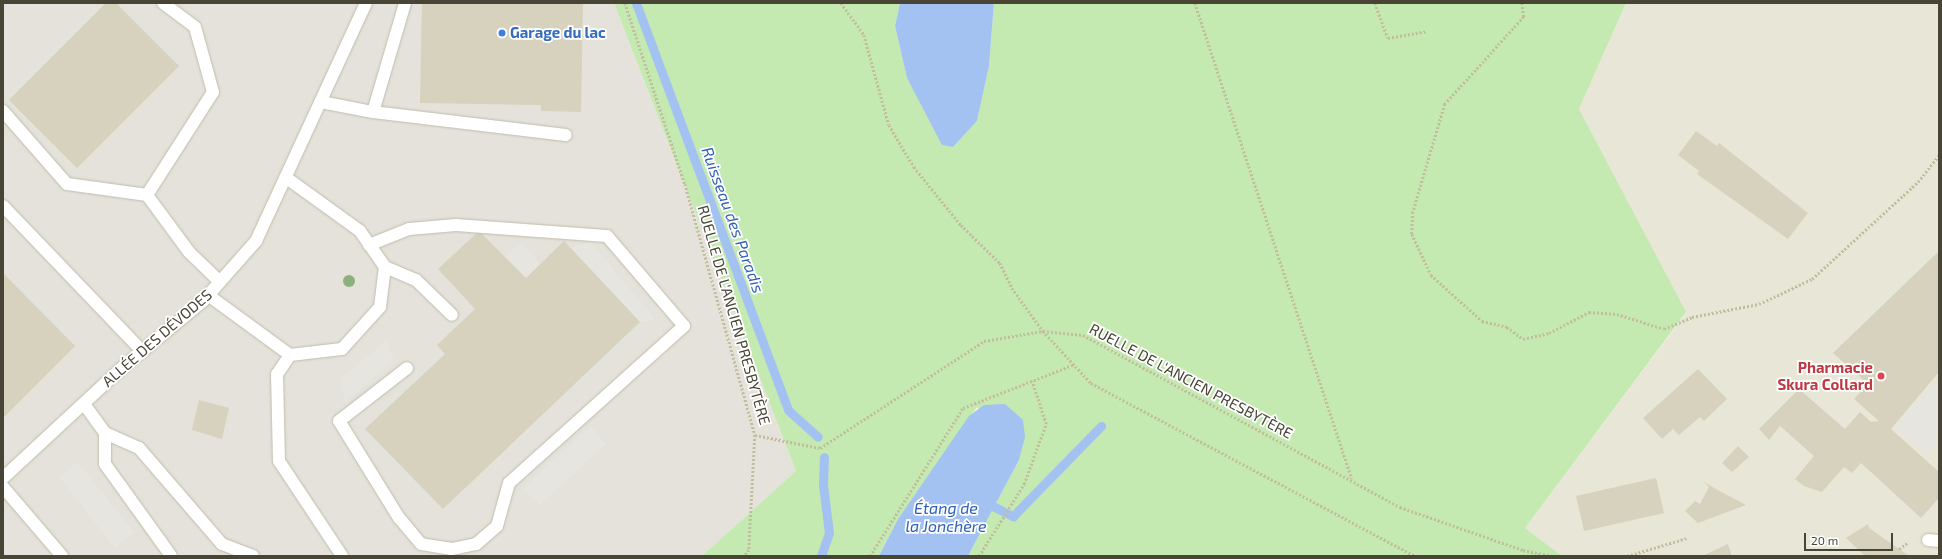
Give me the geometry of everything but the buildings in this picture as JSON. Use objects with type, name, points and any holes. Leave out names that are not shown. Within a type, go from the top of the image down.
[{"type":"lane","points":[[147,195],[212,92],[195,27],[162,3]]},
{"type":"lane","name":"ALLÉE DES DÉVODES","points":[[3,478],[142,351],[208,295],[256,241],[366,3]]},
{"type":"lane","points":[[373,112],[405,3]]},
{"type":"lane","points":[[321,102],[373,112],[566,135]]},
{"type":"lane","points":[[3,111],[67,184],[147,195],[189,252],[220,282]]},
{"type":"lane","points":[[285,177],[360,231],[385,267],[416,280],[452,315]]},
{"type":"lane","points":[[3,206],[142,351]]},
{"type":"lane","points":[[369,245],[409,229],[456,224],[607,236],[684,326],[509,484],[497,526],[476,544],[452,549],[421,544],[399,518],[339,421],[407,368]]},
{"type":"lane","points":[[208,295],[290,355],[342,349],[380,307],[385,267]]},
{"type":"lane","points":[[290,355],[277,374],[279,461],[342,556]]},
{"type":"lane","points":[[84,404],[105,434],[139,448],[222,544],[253,556]]},
{"type":"lane","points":[[105,434],[105,464],[171,556]]},
{"type":"lane","points":[[3,487],[62,556]]},
{"type":"path","name":"RUELLE DE L'ANCIEN PRESBYTÈRE","points":[[625,3],[685,184],[755,435],[820,448],[984,341],[1043,331],[1083,334],[1400,507],[1523,550],[1551,556]]},
{"type":"path","points":[[841,3],[864,34],[889,126],[914,167],[961,225],[1000,263],[1012,288],[1043,331],[1072,365],[1091,383],[1416,556]]},
{"type":"path","points":[[1195,3],[1352,480]]},
{"type":"path","points":[[1375,3],[1388,38],[1426,31]]},
{"type":"path","points":[[1522,3],[1524,17],[1445,104],[1413,212],[1412,234],[1431,275],[1482,321],[1507,327],[1523,339],[1549,333],[1589,312],[1617,314],[1664,330],[1692,317],[1759,304],[1812,279],[1918,182],[1939,155]]},
{"type":"path","points":[[870,556],[963,408],[1072,365]]},
{"type":"path","points":[[979,556],[1024,484],[1046,424],[1032,381]]},
{"type":"path","points":[[744,556],[749,550],[755,435]]},
{"type":"path","points":[[1627,556],[1687,538]]},
{"type":"shaded area","points":[[3,3],[614,3],[796,471],[702,556],[3,556]]},
{"type":"shaded area","points":[[1626,3],[1939,3],[1939,556],[1562,556],[1525,528],[1686,313],[1579,109]]},
{"type":"shaded area","points":[[522,243],[540,264],[526,278],[505,256]]},
{"type":"shaded area","points":[[591,243],[656,320],[640,322],[571,248]]},
{"type":"shaded area","points":[[387,340],[394,360],[345,402],[340,379]]},
{"type":"shaded area","points":[[1939,377],[1939,441],[1926,455],[1895,427]]},
{"type":"shaded area","points":[[591,426],[606,444],[540,505],[523,488]]},
{"type":"shaded area","points":[[78,462],[134,533],[115,548],[59,477]]},
{"type":"green space","points":[[614,3],[900,3],[895,26],[907,78],[953,147],[977,121],[989,66],[994,3],[1626,3],[1579,109],[1686,312],[1525,528],[1562,556],[968,556],[1019,460],[977,407],[898,519],[879,556],[702,556],[796,471]]},
{"type":"water","points":[[900,3],[994,3],[989,66],[977,121],[953,147],[942,145],[907,78],[895,26]]},
{"type":"water","name":"Étang de la Jonchère","points":[[1005,404],[1023,420],[1025,437],[1019,460],[968,556],[879,556],[898,519],[969,416],[984,405]]},
{"type":"waterway","name":"Ruisseau des Paradis","points":[[636,3],[788,410],[818,437]]},
{"type":"waterway","points":[[983,501],[1013,516],[1101,426]]},
{"type":"waterway","name":"Ruisseau des Paradis","points":[[821,556],[829,533],[823,485],[824,457]]},
{"type":"place","name":"Garage du lac","points":[[502,33]]},
{"type":"place","name":"Pharmacie Skura Collard","points":[[1881,376]]}]
